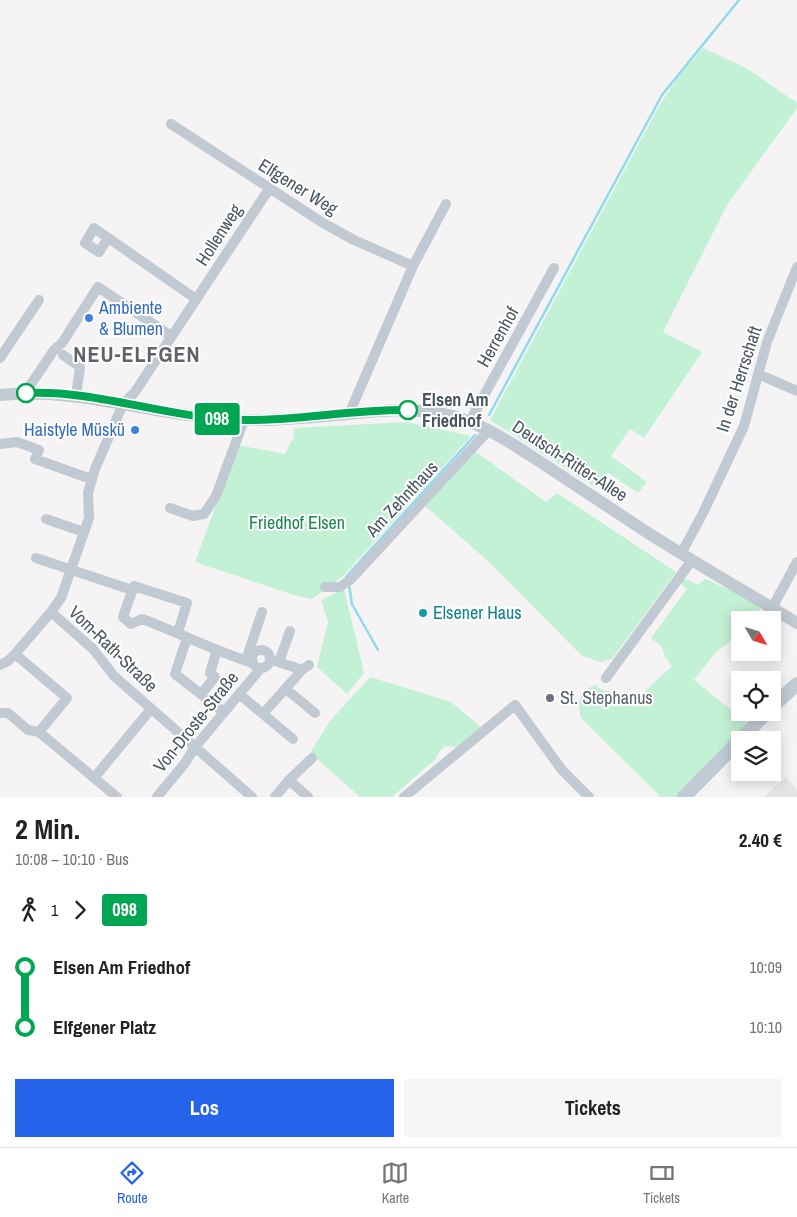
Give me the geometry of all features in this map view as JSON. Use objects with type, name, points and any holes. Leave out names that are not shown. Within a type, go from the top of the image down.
[{"type":"main road","points":[[781,699],[797,684]]},
{"type":"main road","points":[[749,731],[758,721]]},
{"type":"main road","points":[[684,797],[731,749]]},
{"type":"street","name":"Elfgener Weg","points":[[171,124],[336,231],[413,266]]},
{"type":"street","name":"Hollenweg","points":[[0,665],[8,661],[15,654],[61,598],[90,516],[88,493],[91,479],[102,449],[123,404],[132,395],[269,189]]},
{"type":"street","points":[[349,414],[413,266],[446,204]]},
{"type":"street","points":[[108,238],[196,299]]},
{"type":"street","name":"Herrenhof","points":[[470,421],[554,268]]},
{"type":"street","name":"In der Herrschaft","points":[[687,557],[703,513],[744,426],[766,342],[797,268]]},
{"type":"street","points":[[25,393],[54,350],[62,343],[98,287],[172,336]]},
{"type":"street","points":[[0,358],[39,300]]},
{"type":"street","points":[[63,355],[80,367],[76,396]]},
{"type":"street","points":[[758,374],[797,390]]},
{"type":"street","name":"Deutsch-Ritter-Allee","points":[[0,395],[25,393],[76,396],[188,416],[244,420],[411,410],[443,414],[470,421],[489,430],[687,557],[797,623]]},
{"type":"street","points":[[170,508],[193,516],[204,514],[216,496],[244,420]]},
{"type":"street","name":"Am Zehnthaus","points":[[325,587],[338,588],[353,577],[489,430]]},
{"type":"street","points":[[0,444],[17,442],[39,450],[35,459],[91,479]]},
{"type":"street","points":[[46,519],[84,532]]},
{"type":"street","points":[[606,678],[687,557]]},
{"type":"street","points":[[36,558],[132,590]]},
{"type":"street","points":[[772,608],[797,562]]},
{"type":"street","points":[[224,712],[175,674],[182,635],[187,603],[134,586],[122,617],[131,624],[142,619],[182,635],[217,650],[253,664],[268,665],[275,660],[290,631]]},
{"type":"street","name":"Vom-Rath-Straße","points":[[51,612],[93,649],[114,676],[252,797]]},
{"type":"street","points":[[253,664],[262,612]]},
{"type":"street","points":[[201,694],[215,677],[210,673],[217,650]]},
{"type":"street","points":[[253,664],[252,656],[261,650],[267,652],[275,660],[306,668],[263,714]]},
{"type":"street","points":[[15,654],[67,698],[39,732]]},
{"type":"street","name":"Von-Droste-Straße","points":[[157,797],[239,694],[253,664]]},
{"type":"street","points":[[286,689],[315,713]]},
{"type":"street","points":[[239,694],[293,739]]},
{"type":"street","points":[[404,797],[515,705],[562,770],[589,797]]},
{"type":"street","name":"Vom-Rath-Straße","points":[[94,778],[151,709]]},
{"type":"street","points":[[0,713],[8,714],[28,730],[39,732],[117,797]]},
{"type":"street","points":[[275,797],[289,780],[312,758]]},
{"type":"street","points":[[289,780],[308,797]]},
{"type":"shaded area","points":[[786,777],[797,790],[797,797],[764,797]]},
{"type":"green space","points":[[703,48],[746,68],[797,103],[797,108],[727,205],[663,332],[702,352],[644,438],[630,429],[611,456],[647,482],[638,493],[607,472],[596,488],[490,420],[659,106],[678,77]]},
{"type":"green space","name":"Friedhof Elsen","points":[[406,422],[471,436],[344,575],[312,599],[297,596],[195,562],[238,445],[285,454],[293,438],[294,428]]},
{"type":"green space","points":[[473,450],[546,502],[557,493],[676,572],[612,659],[600,662],[581,655],[489,562],[423,504]]},
{"type":"green space","points":[[684,578],[698,585],[705,579],[764,605],[759,611],[731,611],[731,640],[715,653],[694,680],[731,710],[731,721],[745,721],[751,726],[746,731],[731,731],[731,746],[681,797],[661,797],[581,718],[579,702],[582,694],[595,685],[602,690],[609,691],[630,705],[672,666],[665,657],[662,647],[651,638],[687,589],[680,583]]},
{"type":"green space","points":[[344,589],[364,673],[347,694],[317,667],[328,622],[321,600]]},
{"type":"green space","points":[[370,677],[451,702],[481,727],[457,747],[445,746],[436,759],[392,797],[360,797],[310,753],[330,721]]},
{"type":"waterway","points":[[489,415],[662,95],[739,0]]},
{"type":"waterway","points":[[346,577],[475,435]]},
{"type":"waterway","points":[[349,585],[352,604],[378,650]]},
{"type":"bus line","name":"098","points":[[26,393],[53,393],[100,399],[188,416],[224,419],[293,418],[408,410]]},
{"type":"place","name":"Ambiente & Blumen","points":[[89,318]]},
{"type":"place","name":"Elsen Am Friedhof","points":[[408,410]]},
{"type":"place","name":"Haistyle Müskü","points":[[135,430]]},
{"type":"place","name":"Elsener Haus","points":[[423,613]]},
{"type":"place","name":"St. Stephanus","points":[[550,698]]},
{"type":"district","name":"NEU-ELFGEN","points":[[137,354]]}]
